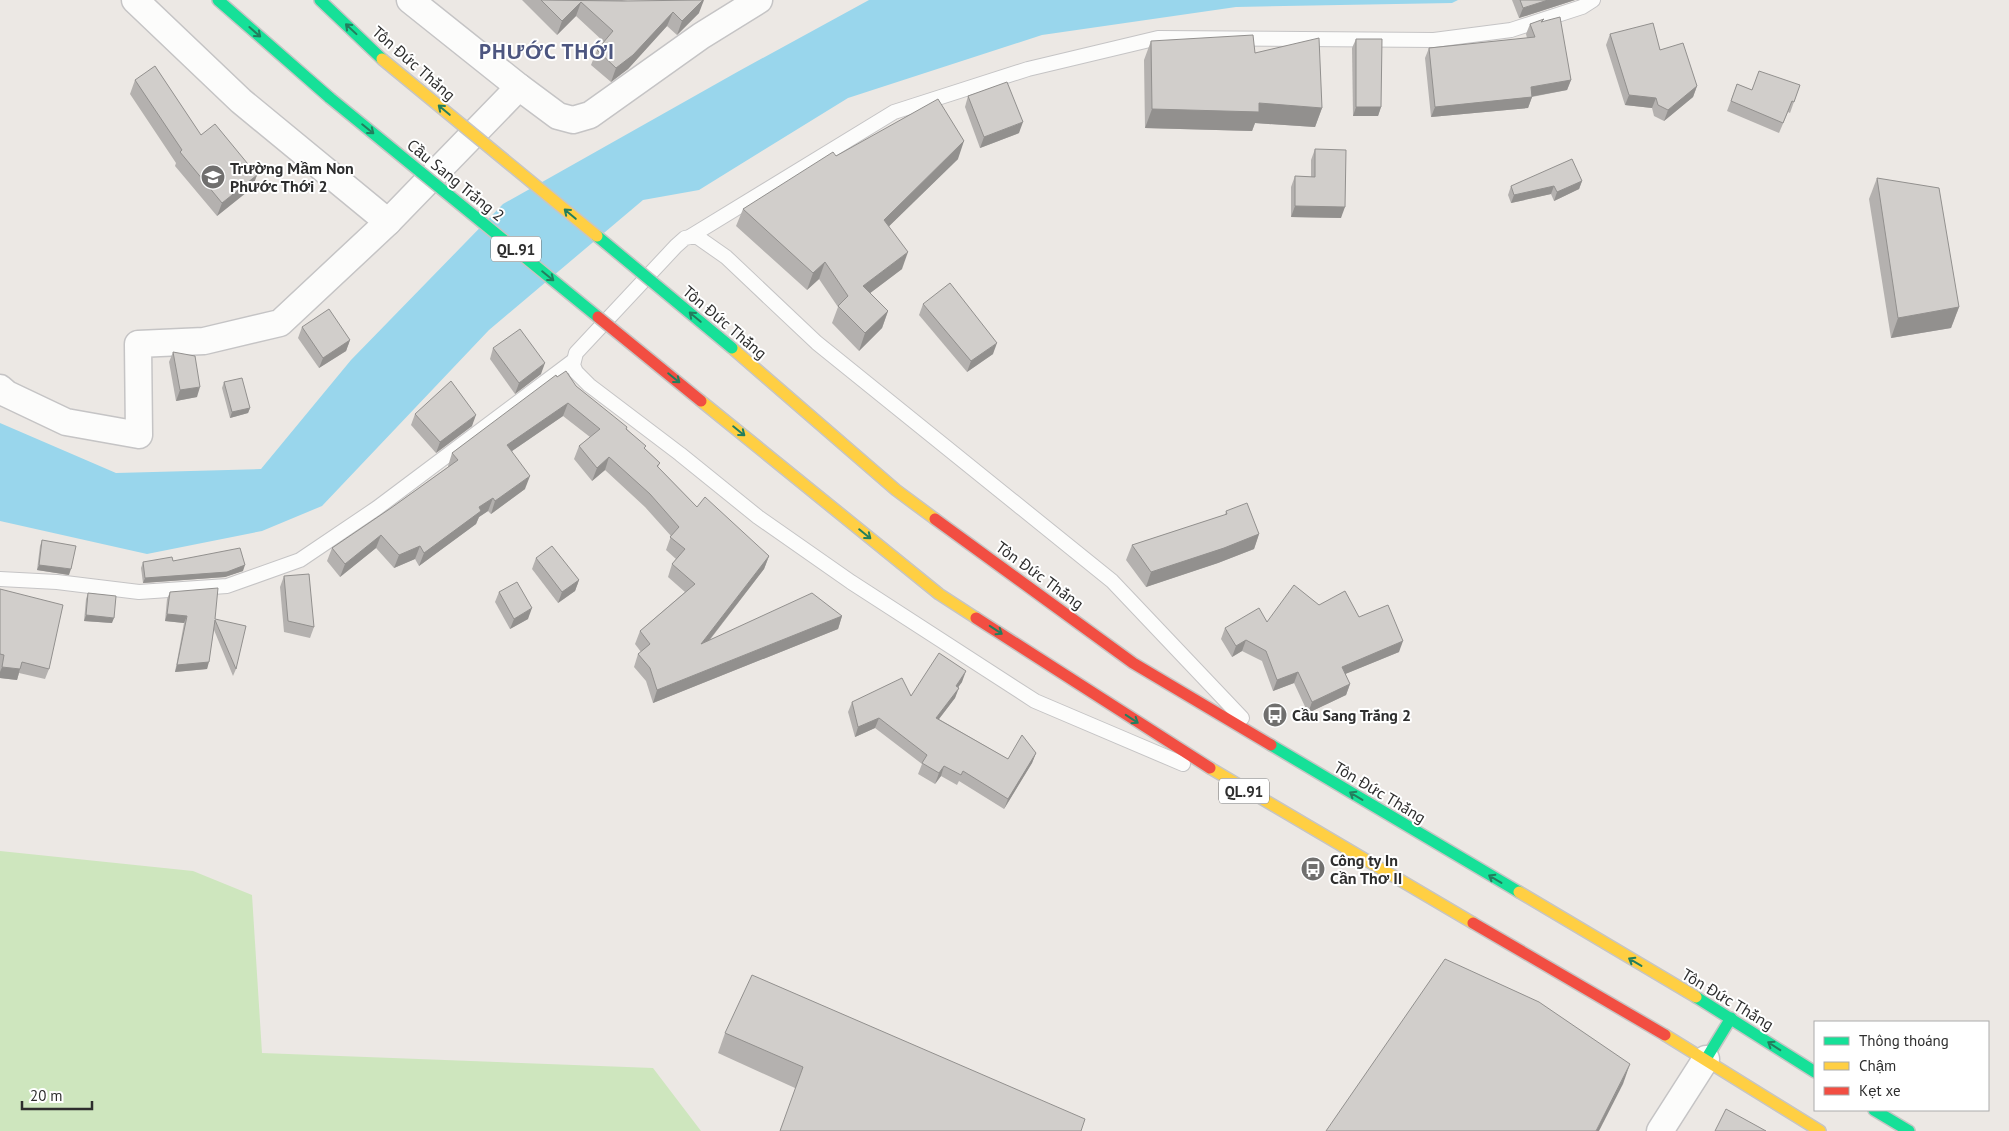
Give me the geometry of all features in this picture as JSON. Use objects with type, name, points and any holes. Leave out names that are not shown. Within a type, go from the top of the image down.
[{"type":"highway","name":"Cầu Sang Trắng 2","points":[[218,0],[330,98],[939,594],[1239,787]]},
{"type":"highway","name":"Tôn Đức Thắng","points":[[320,0],[382,59],[732,348],[896,490],[1132,662],[1267,744],[1731,1018],[1814,1071]]},
{"type":"highway","name":"QL.91","points":[[1239,787],[1706,1059],[1820,1131]]},
{"type":"highway","points":[[1706,1059],[1731,1018]]},
{"type":"highway","points":[[1876,1111],[1909,1131]]},
{"type":"street","points":[[135,0],[241,101],[388,222]]},
{"type":"street","points":[[410,0],[558,116],[573,120],[590,115],[701,36],[760,0]]},
{"type":"street","points":[[0,388],[7,394],[66,422],[139,435],[138,344],[204,341],[280,323],[388,222],[519,87]]},
{"type":"street","points":[[1660,1131],[1706,1059]]},
{"type":"lane","points":[[0,580],[57,582],[139,592],[227,586],[300,560],[377,508],[573,361],[576,353],[685,238],[894,112],[1028,69],[1158,38],[1443,38],[1511,30],[1582,7],[1593,0]]},
{"type":"lane","points":[[691,236],[702,239],[726,257],[817,343],[1112,581],[1267,744]]},
{"type":"lane","points":[[573,361],[576,372],[590,386],[680,454],[758,517],[851,582],[1035,701],[1239,787]]},
{"type":"green space","points":[[0,851],[193,871],[252,895],[262,1053],[653,1068],[701,1131],[0,1131]]},
{"type":"water","points":[[869,0],[1458,0],[1452,3],[1236,7],[1042,35],[848,98],[699,190],[643,200],[489,330],[322,506],[262,531],[147,554],[0,521],[0,423],[116,473],[261,469],[351,360],[503,204]]},
{"type":"building","points":[[541,0],[703,0],[682,21],[673,12],[633,55],[616,68],[597,50],[613,31],[581,2],[562,21]]},
{"type":"building","points":[[1520,0],[1548,0],[1523,8]]},
{"type":"building","points":[[1560,17],[1571,80],[1531,87],[1532,97],[1435,107],[1429,48],[1535,37],[1530,24],[1544,19],[1541,22]]},
{"type":"building","points":[[1653,23],[1660,50],[1683,43],[1697,86],[1668,110],[1658,105],[1656,98],[1629,95],[1610,34]]},
{"type":"building","points":[[1253,35],[1255,53],[1319,38],[1322,108],[1259,103],[1259,112],[1152,109],[1151,41]]},
{"type":"building","points":[[1356,39],[1382,39],[1381,107],[1356,107]]},
{"type":"building","points":[[155,66],[201,135],[215,124],[257,175],[222,203],[180,152],[182,150],[135,80]]},
{"type":"building","points":[[1759,71],[1800,85],[1783,123],[1731,101],[1737,84],[1752,90]]},
{"type":"building","points":[[1007,82],[1023,122],[984,137],[968,96]]},
{"type":"building","points":[[938,99],[964,141],[884,220],[908,252],[863,286],[888,311],[865,333],[838,306],[848,296],[825,262],[813,273],[743,209],[833,152],[836,156]]},
{"type":"building","points":[[1315,149],[1346,150],[1345,207],[1295,206],[1295,176],[1315,177]]},
{"type":"building","points":[[1572,159],[1582,181],[1557,192],[1554,186],[1514,195],[1511,186]]},
{"type":"building","points":[[1877,178],[1939,188],[1959,307],[1898,318]]},
{"type":"building","points":[[950,283],[997,343],[971,361],[923,304]]},
{"type":"building","points":[[329,309],[350,340],[323,358],[302,327]]},
{"type":"building","points":[[520,329],[545,363],[519,383],[493,348]]},
{"type":"building","points":[[173,352],[195,356],[200,387],[180,390]]},
{"type":"building","points":[[566,371],[576,386],[627,427],[626,429],[646,446],[644,448],[660,463],[657,466],[697,507],[705,497],[769,556],[701,644],[812,593],[842,616],[657,690],[650,668],[638,654],[650,644],[640,631],[695,584],[672,564],[685,549],[670,537],[679,527],[650,494],[609,457],[597,468],[579,446],[600,429],[568,403],[507,445],[530,476],[495,501],[493,498],[479,507],[481,511],[424,553],[420,546],[399,555],[381,535],[345,564],[332,548],[458,460],[452,453],[556,375],[557,377]]},
{"type":"building","points":[[242,378],[250,408],[232,412],[224,382]]},
{"type":"building","points":[[451,381],[476,415],[440,442],[415,414]]},
{"type":"building","points":[[1247,503],[1259,534],[1224,548],[1151,572],[1132,545],[1227,514],[1226,511]]},
{"type":"building","points":[[42,540],[76,546],[71,569],[39,565]]},
{"type":"building","points":[[552,546],[579,580],[562,592],[536,558]]},
{"type":"building","points":[[240,548],[245,565],[227,572],[145,578],[143,562],[172,557],[173,561]]},
{"type":"building","points":[[309,574],[314,627],[288,621],[284,576]]},
{"type":"building","points":[[517,582],[532,608],[514,619],[499,592]]},
{"type":"building","points":[[1294,585],[1319,605],[1345,591],[1359,617],[1388,605],[1403,641],[1342,667],[1350,684],[1312,702],[1298,672],[1277,680],[1266,651],[1246,640],[1236,646],[1225,628],[1259,608],[1267,622]]},
{"type":"building","points":[[218,588],[215,619],[246,626],[236,669],[215,620],[209,662],[177,665],[187,616],[167,614],[170,592]]},
{"type":"building","points":[[0,589],[63,605],[49,669],[22,662],[20,669],[2,667],[4,655],[0,654]]},
{"type":"building","points":[[88,593],[116,596],[114,618],[86,615]]},
{"type":"building","points":[[939,653],[966,671],[956,686],[959,688],[936,718],[1008,759],[1022,735],[1036,753],[1008,799],[963,771],[961,775],[944,766],[939,773],[922,763],[927,755],[879,718],[858,727],[852,702],[902,678],[911,696]]},
{"type":"building","points":[[1445,959],[1539,1002],[1630,1064],[1596,1131],[1326,1131]]},
{"type":"building","points":[[752,975],[1085,1119],[1081,1131],[780,1131],[803,1067],[725,1033]]},
{"type":"building","points":[[1726,1109],[1766,1131],[1715,1131]]},
{"type":"traffic: fast","points":[[218,0],[330,98]]},
{"type":"traffic: fast","points":[[320,0],[382,59]]},
{"type":"traffic: fast","points":[[330,98],[598,317]]},
{"type":"traffic: fast","points":[[597,236],[732,348]]},
{"type":"traffic: fast","points":[[1271,745],[1519,892]]},
{"type":"traffic: fast","points":[[1696,997],[1814,1071]]},
{"type":"traffic: fast","points":[[1706,1059],[1731,1018]]},
{"type":"traffic: fast","points":[[1876,1111],[1909,1131]]},
{"type":"traffic: slow","points":[[382,59],[597,236]]},
{"type":"traffic: slow","points":[[732,348],[896,490],[935,519]]},
{"type":"traffic: slow","points":[[701,401],[939,594],[976,618]]},
{"type":"traffic: slow","points":[[1210,768],[1473,923]]},
{"type":"traffic: slow","points":[[1519,892],[1696,997]]},
{"type":"traffic: slow","points":[[1665,1035],[1820,1131]]},
{"type":"traffic: jam","points":[[598,317],[701,401]]},
{"type":"traffic: jam","points":[[935,519],[1133,663],[1271,745]]},
{"type":"traffic: jam","points":[[976,618],[1210,768]]},
{"type":"traffic: jam","points":[[1473,923],[1665,1035]]},
{"type":"place","name":"Trường Mầm Non Phước Thới 2","points":[[213,177]]},
{"type":"place","name":"Cầu Sang Trắng 2","points":[[1275,715]]},
{"type":"place","name":"Công ty In Cần Thơ II","points":[[1313,869]]},
{"type":"district","name":"PHƯỚC THỚI","points":[[547,51]]}]
